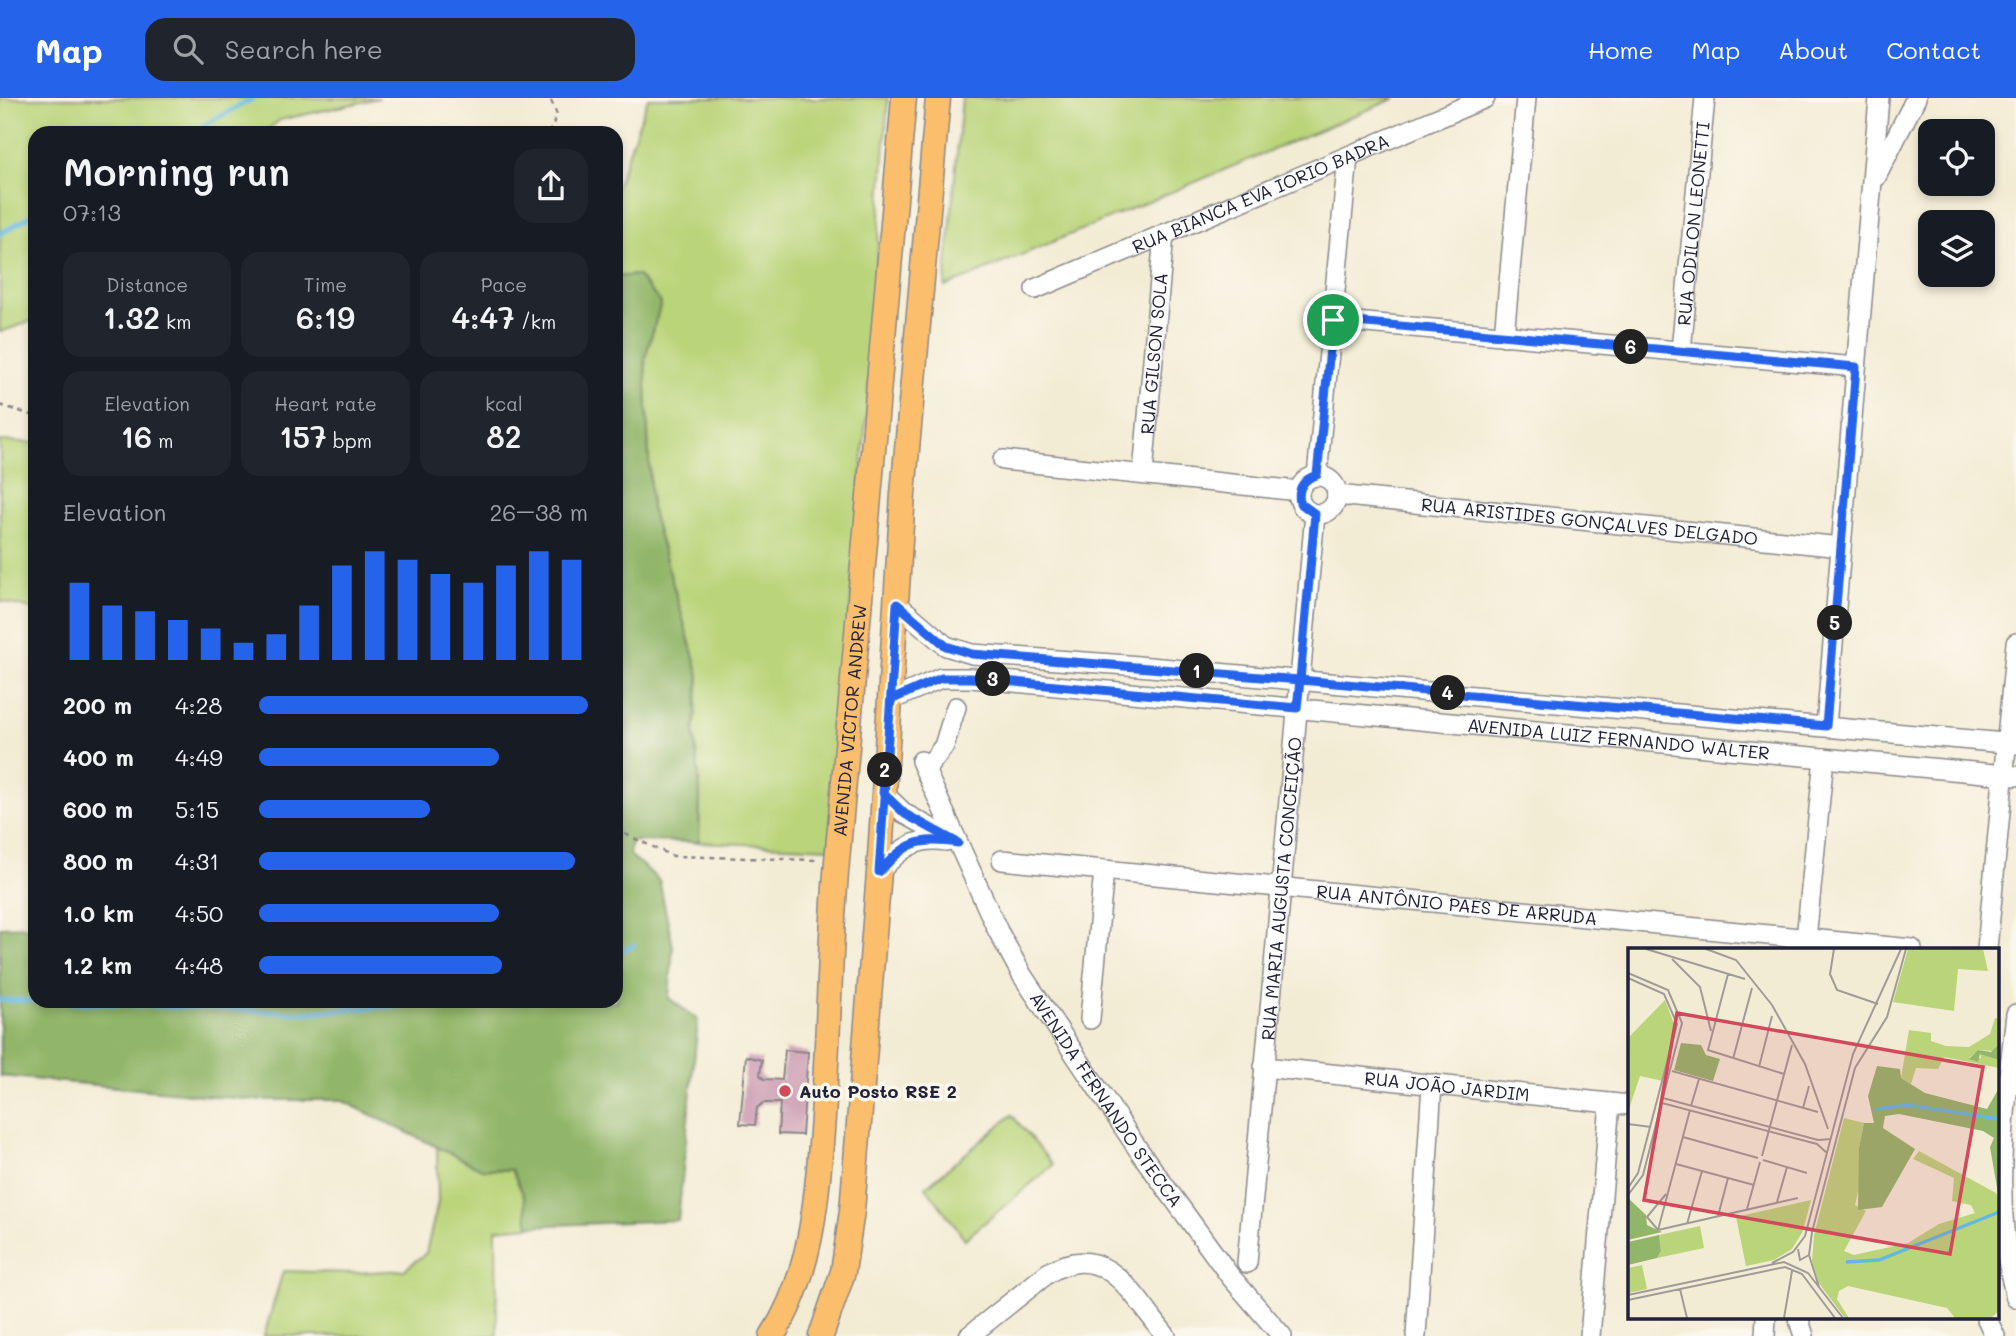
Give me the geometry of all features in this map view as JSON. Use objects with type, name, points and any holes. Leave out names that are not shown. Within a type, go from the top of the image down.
[{"type":"main road","name":"AVENIDA VICTOR ANDREW","points":[[772,1336],[784,1318],[799,1275],[818,1184],[830,1034],[837,860],[904,98]]},
{"type":"main road","points":[[821,1336],[843,1272],[852,1211],[879,872],[903,494],[938,98]]},
{"type":"street","name":"RUA BIANCA EVA IORIO BADRA","points":[[1035,289],[1485,98]]},
{"type":"street","points":[[1504,335],[1526,98]]},
{"type":"street","name":"RUA ODILON LEONETTI","points":[[1681,351],[1705,98]]},
{"type":"street","points":[[1826,726],[1879,98]]},
{"type":"street","points":[[1871,188],[1916,98]]},
{"type":"street","points":[[1317,475],[1348,157]]},
{"type":"street","name":"RUA GILSON SOLA","points":[[1143,474],[1164,234]]},
{"type":"street","points":[[1333,320],[1856,367]]},
{"type":"street","points":[[1003,460],[1299,491]]},
{"type":"street","points":[[1317,475],[1329,479],[1337,495],[1328,511],[1315,514],[1300,503],[1299,491],[1306,480],[1317,475]]},
{"type":"street","name":"RUA ARISTIDES GONÇALVES DELGADO","points":[[1337,495],[1841,547]]},
{"type":"street","name":"RUA MARIA AUGUSTA CONCEIÇÃO","points":[[1247,1263],[1315,514]]},
{"type":"street","name":"AVENIDA LUIZ FERNANDO WALTER","points":[[897,604],[946,646],[972,654],[1127,664],[2011,743]]},
{"type":"street","points":[[1986,948],[2008,818],[2016,643]]},
{"type":"street","name":"AVENIDA LUIZ FERNANDO WALTER","points":[[1096,688],[1092,683],[1097,674],[1127,664]]},
{"type":"street","name":"AVENIDA LUIZ FERNANDO WALTER","points":[[891,700],[941,678],[971,678],[2009,775]]},
{"type":"street","name":"AVENIDA FERNANDO STECCA","points":[[956,707],[944,746],[924,764],[998,931],[1037,997],[1140,1152],[1230,1276],[1282,1336]]},
{"type":"street","points":[[1974,772],[1976,740]]},
{"type":"street","points":[[1806,939],[1824,758]]},
{"type":"street","points":[[883,793],[905,814],[958,843]]},
{"type":"street","points":[[879,872],[906,846],[920,840],[958,843]]},
{"type":"street","name":"RUA ANTÔNIO PAES DE ARRUDA","points":[[1002,860],[1901,948]]},
{"type":"street","points":[[1090,1019],[1104,870]]},
{"type":"street","points":[[2016,1014],[2000,1186],[2000,1217],[2016,1298]]},
{"type":"street","name":"RUA JOÃO JARDIM","points":[[1264,1068],[1619,1104]]},
{"type":"street","points":[[1416,1336],[1432,1084]]},
{"type":"street","points":[[1590,1336],[1619,1104]]},
{"type":"street","points":[[972,1335],[1048,1273],[1061,1265],[1085,1260],[1111,1270],[1166,1336]]},
{"type":"street","points":[[1765,1336],[1766,1318]]},
{"type":"street","points":[[1798,1318],[1804,1336]]},
{"type":"street","points":[[1987,1318],[1996,1336]]},
{"type":"path","points":[[550,98],[556,115],[552,126]]},
{"type":"path","points":[[0,405],[28,414]]},
{"type":"path","points":[[623,833],[673,856],[837,860]]},
{"type":"green space","points":[[0,98],[380,98],[280,120],[272,126],[28,126],[28,322],[0,332]]},
{"type":"green space","points":[[648,98],[888,98],[867,408],[830,848],[699,842],[700,787],[694,734],[699,675],[651,508],[645,358],[660,303],[637,275],[623,276],[623,168]]},
{"type":"green space","points":[[962,98],[1396,98],[945,287]]},
{"type":"green space","points":[[637,275],[661,303],[645,358],[651,508],[699,675],[694,734],[700,787],[699,842],[631,841],[629,854],[659,880],[673,946],[669,998],[698,1020],[678,1220],[529,1226],[524,1196],[512,1170],[482,1169],[341,1100],[255,1100],[0,1076],[0,927],[28,926],[28,1008],[623,1008],[623,276]]},
{"type":"green space","points":[[0,441],[28,443],[28,608],[0,601]]},
{"type":"green space","points":[[1012,1115],[1053,1165],[965,1239],[926,1187]]},
{"type":"green space","points":[[437,1146],[482,1169],[512,1170],[524,1196],[529,1226],[496,1229],[497,1336],[264,1336],[283,1271],[353,1273],[404,1270],[426,1253],[438,1202]]},
{"type":"building","name":"Auto Posto RSE 2","points":[[785,1050],[808,1052],[802,1135],[778,1134],[780,1103],[763,1103],[757,1108],[755,1125],[740,1124],[746,1056],[762,1060],[760,1075],[764,1079],[782,1080]]},
{"type":"waterway","points":[[203,126],[254,98]]},
{"type":"waterway","points":[[0,234],[28,217]]},
{"type":"waterway","points":[[623,950],[634,945]]},
{"type":"waterway","points":[[0,1000],[28,1001]]},
{"type":"waterway","points":[[194,1008],[302,1013],[368,1008]]},
{"type":"place","name":"Auto Posto RSE 2","points":[[785,1091]]},
{"type":"route","points":[[1333,320],[1317,475],[1306,480],[1299,491],[1300,503],[1315,514],[1300,680],[1127,664],[972,654],[946,646],[897,604],[883,793],[879,872],[897,853],[920,840],[958,843],[905,814],[883,793],[891,700],[941,678],[1024,682],[1297,708],[1300,680],[1826,726],[1856,367],[1333,320]]}]
